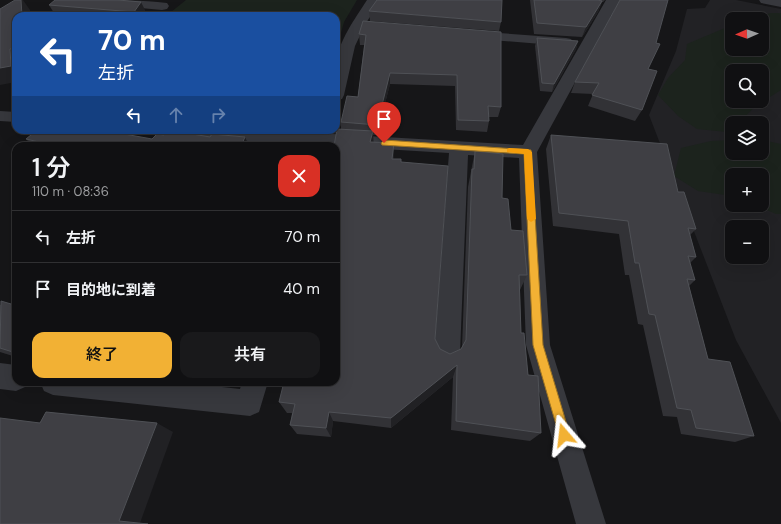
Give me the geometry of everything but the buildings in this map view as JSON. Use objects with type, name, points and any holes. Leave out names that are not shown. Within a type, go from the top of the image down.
[{"type":"street","points":[[97,0],[162,7]]},
{"type":"street","points":[[340,79],[348,46],[358,25],[374,0]]},
{"type":"street","points":[[766,0],[781,3]]},
{"type":"street","points":[[591,524],[538,345],[528,152],[587,44],[605,5]]},
{"type":"street","points":[[358,25],[374,26]]},
{"type":"street","points":[[461,34],[587,44]]},
{"type":"street","points":[[0,116],[12,117]]},
{"type":"street","points":[[163,134],[325,138],[528,152]]},
{"type":"street","points":[[447,353],[459,147]]},
{"type":"street","points":[[0,376],[12,378]]},
{"type":"street","points":[[91,386],[250,403],[255,386]]},
{"type":"shaded area","points":[[186,0],[357,0],[344,22],[340,36],[340,12],[171,12]]},
{"type":"shaded area","points":[[710,0],[736,0],[781,9],[781,423],[736,340],[649,115],[676,51],[687,9],[705,8]]},
{"type":"shaded area","points":[[781,13],[781,90],[769,98],[769,64],[725,64],[725,108],[754,108],[745,116],[725,116],[725,132],[697,129],[678,116],[658,95],[668,78],[685,60],[687,44],[725,28],[725,56],[769,56],[769,14]]},
{"type":"shaded area","points":[[725,140],[725,160],[769,160],[769,141],[781,144],[781,214],[776,214],[769,211],[769,168],[725,168],[725,195],[698,191],[674,176],[681,148],[711,141]]},
{"type":"slow traffic","points":[[509,150],[528,152],[531,219]]},
{"type":"route","points":[[384,143],[528,152],[538,345],[564,435]]}]
